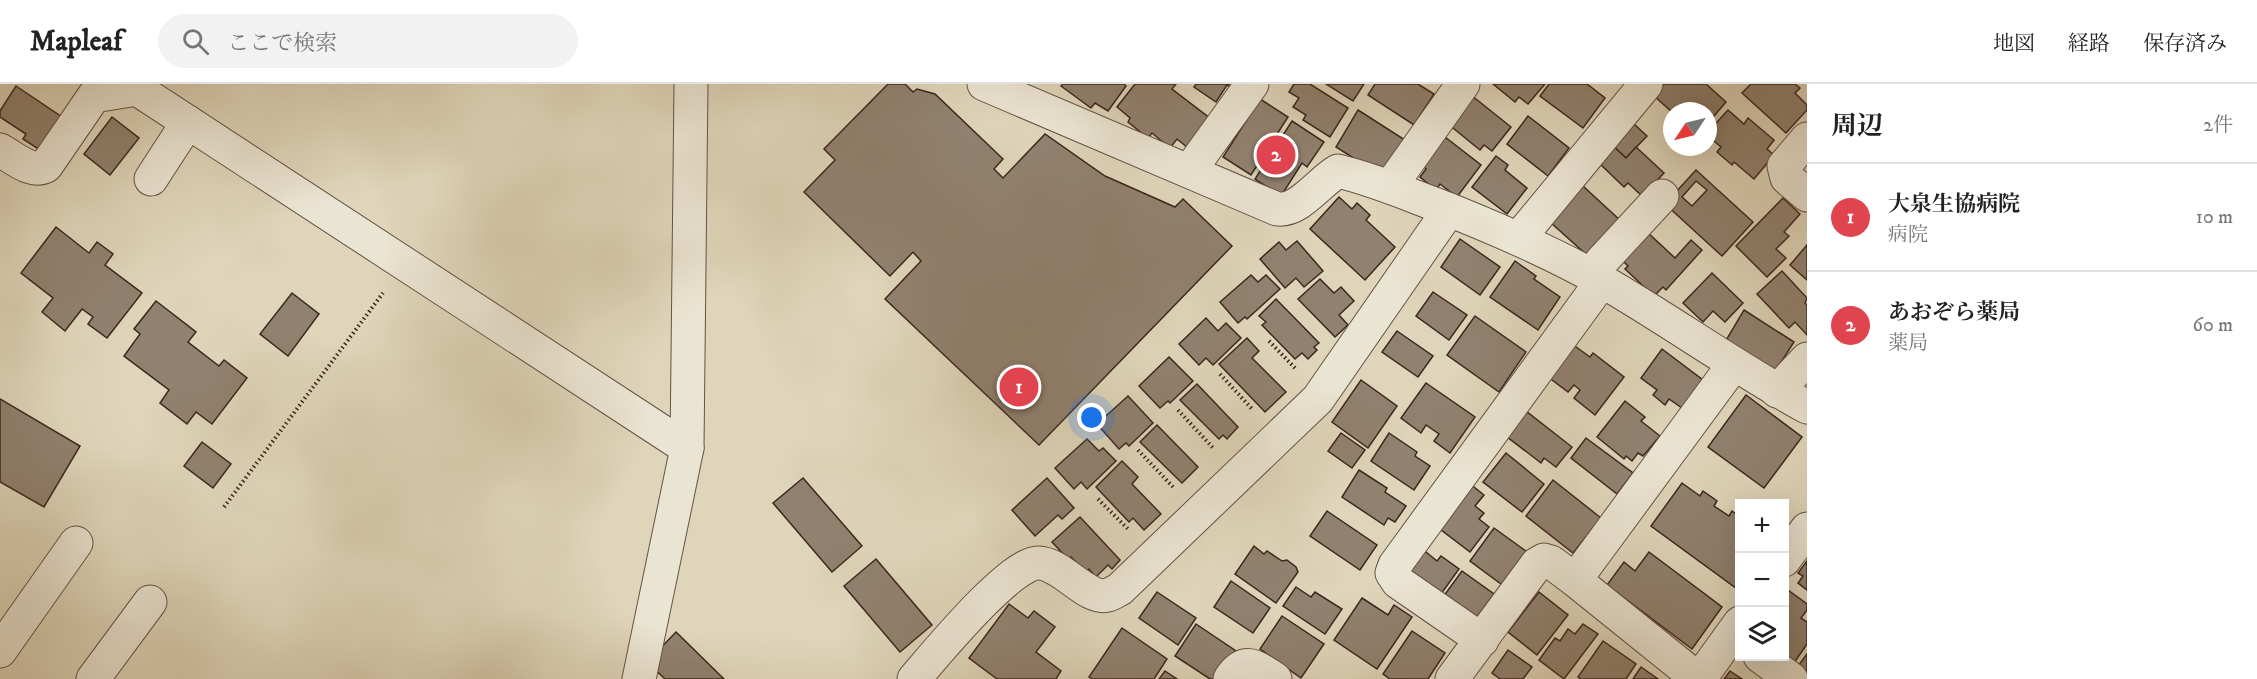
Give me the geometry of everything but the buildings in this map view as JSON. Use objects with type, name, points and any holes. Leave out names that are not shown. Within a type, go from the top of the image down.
[{"type":"street","points":[[639,679],[687,448],[691,84]]},
{"type":"street","points":[[984,84],[1034,93],[1190,170],[1277,209],[1286,210],[1294,207],[1327,177],[1338,171],[1390,187],[1449,210],[1519,238],[1598,279],[1807,407]]},
{"type":"street","points":[[1190,170],[1252,84]]},
{"type":"street","points":[[1390,187],[1463,84]]},
{"type":"street","points":[[1519,238],[1646,84]]},
{"type":"street","points":[[0,150],[31,168],[39,170],[46,166],[94,96],[137,89],[687,448]]},
{"type":"street","points":[[151,179],[188,122]]},
{"type":"street","points":[[1807,139],[1784,166],[1787,178],[1807,195]]},
{"type":"street","points":[[1482,640],[1398,582],[1392,573],[1395,565],[1598,279],[1601,262],[1662,196]]},
{"type":"street","points":[[914,679],[967,617],[1020,570],[1035,563],[1049,564],[1094,593],[1106,596],[1120,589],[1318,399],[1449,210]]},
{"type":"street","points":[[1777,390],[1807,359]]},
{"type":"street","points":[[1575,580],[1734,364]]},
{"type":"street","points":[[1789,554],[1807,529]]},
{"type":"street","points":[[0,651],[76,543]]},
{"type":"street","points":[[1452,679],[1537,564],[1544,561],[1551,562],[1575,580],[1698,677],[1735,634]]},
{"type":"street","points":[[93,679],[150,602]]},
{"type":"street","points":[[1766,661],[1791,679]]},
{"type":"street","points":[[1230,679],[1236,670],[1245,665],[1254,666],[1275,679]]},
{"type":"path","points":[[224,507],[405,264]]},
{"type":"path","points":[[1220,374],[1278,437]]},
{"type":"path","points":[[1178,410],[1239,475]]},
{"type":"path","points":[[1138,450],[1199,513]]},
{"type":"path","points":[[1098,499],[1154,556]]},
{"type":"place","name":"あおぞら薬局","points":[[1276,155]]},
{"type":"place","name":"大泉生協病院","points":[[1019,387]]}]
